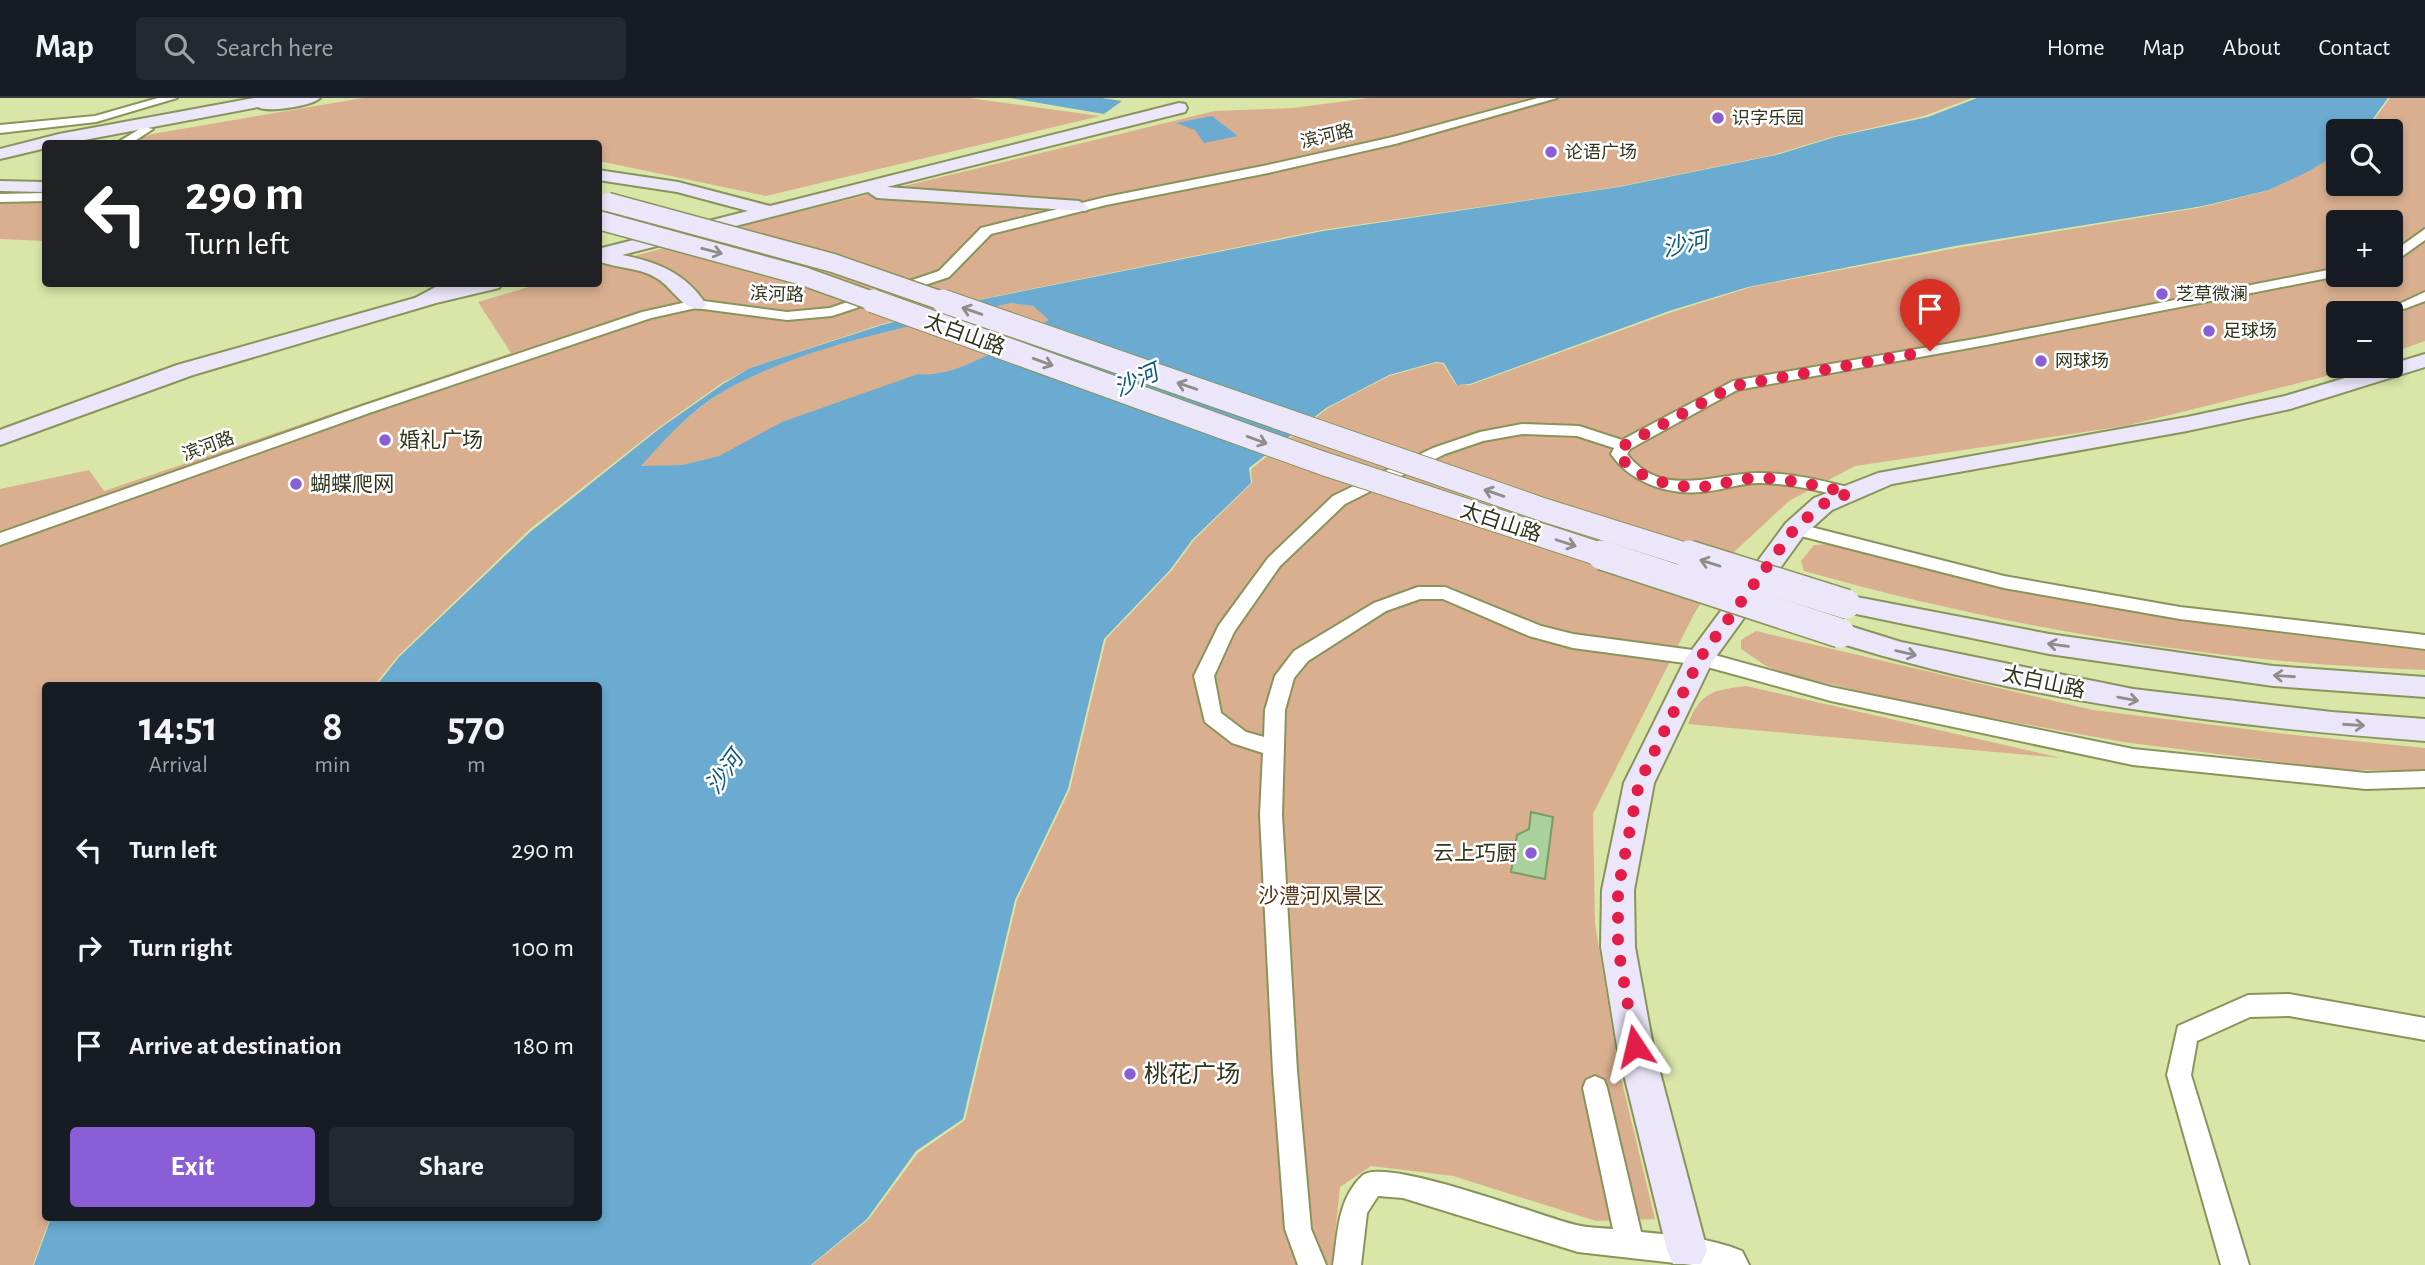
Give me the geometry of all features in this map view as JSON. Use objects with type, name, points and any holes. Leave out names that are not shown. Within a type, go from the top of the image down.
[{"type":"street","points":[[0,129],[96,119],[170,98]]},
{"type":"street","points":[[55,140],[281,98]]},
{"type":"street","points":[[116,140],[147,129],[312,98]]},
{"type":"street","name":"滨河路","points":[[0,539],[380,405],[647,315],[696,304],[774,315],[832,312],[944,274],[986,231],[1079,207],[1371,146],[1551,98]]},
{"type":"street","points":[[602,255],[1182,103]]},
{"type":"street","points":[[0,154],[42,143]]},
{"type":"street","points":[[0,160],[42,151]]},
{"type":"street","points":[[0,171],[42,172]]},
{"type":"street","points":[[602,176],[678,187],[768,211]]},
{"type":"street","points":[[0,186],[42,187]]},
{"type":"street","points":[[853,191],[1079,207]]},
{"type":"street","points":[[0,198],[42,197]]},
{"type":"street","name":"太白山路","points":[[602,208],[833,262],[1544,510],[1846,604],[2062,646],[2273,676],[2425,687]]},
{"type":"street","name":"太白山路","points":[[602,208],[803,276],[1322,463],[1900,652],[2133,700],[2332,723],[2425,730]]},
{"type":"street","points":[[2403,251],[2425,233]]},
{"type":"street","points":[[602,257],[676,280],[696,304]]},
{"type":"street","points":[[1849,493],[1800,481],[1755,478],[1699,487],[1669,484],[1637,472],[1619,454],[1623,446],[1733,386],[1975,343],[2326,274]]},
{"type":"street","points":[[422,302],[450,287]]},
{"type":"street","points":[[0,438],[185,370],[480,287]]},
{"type":"street","points":[[2404,304],[2425,296]]},
{"type":"street","points":[[1687,1250],[1635,1046],[1618,947],[1618,890],[1639,783],[1700,658],[1795,528],[1823,504],[1886,478],[2187,424],[2290,402],[2425,360]]},
{"type":"street","points":[[1274,748],[1239,738],[1212,717],[1204,676],[1226,629],[1274,562],[1339,500],[1439,451],[1480,437],[1522,429],[1579,431],[1623,446]]},
{"type":"street","points":[[1795,528],[2004,582],[2180,613],[2425,642]]},
{"type":"street","points":[[1312,1265],[1298,1229],[1285,1071],[1271,815],[1275,710],[1285,676],[1301,656],[1380,607],[1419,593],[1445,593],[1536,631],[1573,641],[1700,658],[1831,694],[2133,757],[2366,781],[2425,779]]},
{"type":"street","points":[[2235,1265],[2179,1075],[2186,1034],[2248,1006],[2289,1005],[2425,1029]]},
{"type":"street","points":[[1595,1088],[1630,1244]]},
{"type":"street","points":[[1347,1265],[1354,1209],[1373,1183],[1403,1185],[1578,1239],[1687,1250],[1732,1261],[1735,1265]]},
{"type":"green space","points":[[363,98],[969,98],[1100,116],[766,196],[602,162],[602,140],[137,140],[152,134]]},
{"type":"green space","points":[[1369,98],[1972,98],[1924,116],[1832,137],[1773,155],[1616,187],[1322,230],[977,300],[882,324],[750,368],[722,383],[657,429],[530,529],[397,657],[377,682],[42,682],[42,1221],[49,1221],[33,1265],[0,1265],[0,489],[89,470],[104,491],[511,353],[478,302],[529,287],[602,287],[602,265],[764,220],[1215,111],[1293,108]]},
{"type":"green space","name":"沙澧河风景区","points":[[2390,98],[2425,98],[2425,341],[2403,349],[2403,301],[2326,301],[2326,376],[2125,426],[1855,466],[1789,501],[1733,553],[1694,614],[1593,814],[1595,924],[1618,1066],[1655,1219],[1596,1221],[1453,1176],[1371,1166],[1340,1187],[1332,1265],[812,1265],[869,1219],[918,1153],[965,1120],[1017,900],[1070,789],[1106,639],[1172,570],[1194,540],[1252,483],[1251,469],[1328,408],[1389,376],[1436,363],[1443,364],[1456,385],[1470,385],[1672,312],[1751,287],[1956,248],[2203,207],[2270,190],[2326,160],[2326,196],[2403,196],[2403,119],[2375,119]]},
{"type":"green space","points":[[0,199],[42,199],[42,241],[0,239]]},
{"type":"green space","points":[[1011,303],[1033,306],[1050,320],[969,364],[934,374],[918,374],[719,456],[682,465],[640,467],[669,435],[700,407],[756,375],[826,348]]},
{"type":"green space","points":[[1832,544],[2016,591],[2261,631],[2425,651],[2425,670],[2268,660],[2112,639],[1957,610],[1804,571],[1801,561],[1814,545]]},
{"type":"green space","points":[[1756,631],[2093,710],[2425,748],[2425,770],[2344,770],[2123,742],[1920,705],[1783,673],[1766,666],[1741,649],[1741,640]]},
{"type":"green space","points":[[1746,686],[2061,758],[1688,724],[1698,705],[1709,694]]},
{"type":"water","points":[[1010,98],[1102,98],[1122,101],[1104,114]]},
{"type":"water","name":"沙河","points":[[1977,98],[2388,98],[2373,119],[2326,119],[2326,161],[2269,190],[2203,206],[1955,246],[1748,287],[1669,311],[1470,384],[1457,385],[1444,363],[1436,362],[1389,375],[1326,408],[1249,468],[1251,483],[1192,540],[1170,570],[1104,639],[1068,789],[1015,900],[963,1119],[916,1151],[867,1219],[811,1265],[34,1265],[50,1221],[602,1221],[602,682],[379,682],[399,657],[530,532],[659,429],[723,384],[750,368],[882,325],[979,300],[1323,231],[1619,187],[1776,155],[1835,137],[1928,117]],"holes":[[[1011,303],[1033,306],[1049,320],[1002,347],[951,370],[918,374],[782,422],[719,456],[682,465],[641,466],[680,425],[724,391],[756,375],[827,348]]]},
{"type":"water","points":[[1212,116],[1238,136],[1204,143],[1195,130],[1176,123]]},
{"type":"building","name":"云上巧厨","points":[[1531,812],[1553,817],[1545,879],[1511,872],[1517,835],[1529,829]]},
{"type":"place","name":"识字乐园","points":[[1718,118]]},
{"type":"place","name":"论语广场","points":[[1551,152]]},
{"type":"place","name":"芝草微澜","points":[[2162,294]]},
{"type":"place","name":"足球场","points":[[2209,331]]},
{"type":"place","name":"网球场","points":[[2041,361]]},
{"type":"place","name":"婚礼广场","points":[[385,440]]},
{"type":"place","name":"蝴蝶爬网","points":[[296,484]]},
{"type":"place","name":"云上巧厨","points":[[1531,853]]},
{"type":"place","name":"桃花广场","points":[[1130,1074]]},
{"type":"route","points":[[1635,1046],[1618,947],[1618,890],[1639,783],[1700,658],[1795,528],[1823,504],[1849,493],[1800,481],[1755,478],[1699,487],[1669,484],[1637,472],[1619,454],[1623,446],[1733,386],[1930,351]]}]
